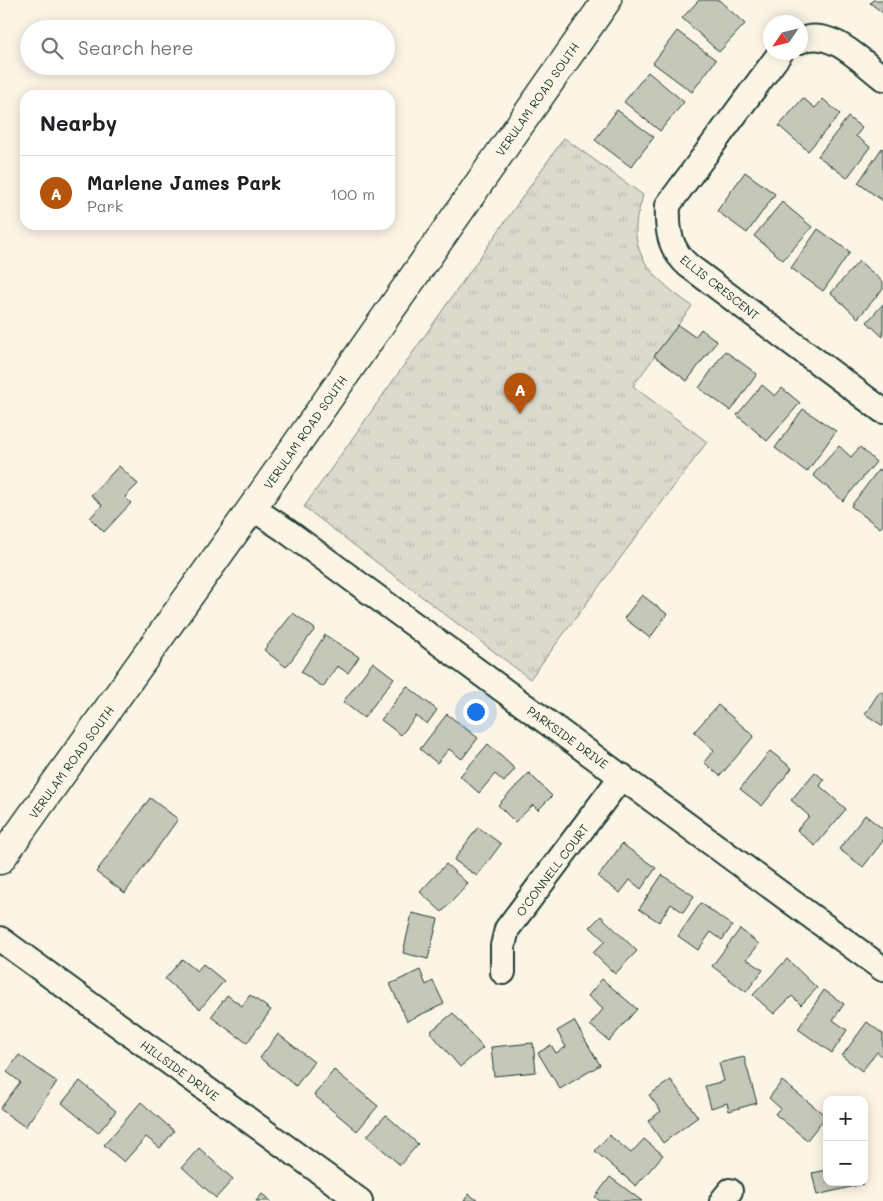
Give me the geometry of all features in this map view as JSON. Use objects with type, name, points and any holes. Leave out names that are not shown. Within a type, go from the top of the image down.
[{"type":"main road","name":"VERULAM ROAD SOUTH","points":[[0,860],[252,508],[607,0]]},
{"type":"street","points":[[808,37],[836,42],[883,78]]},
{"type":"street","name":"ELLIS CRESCENT","points":[[775,60],[668,205],[667,227],[671,244],[678,256],[689,266],[883,411]]},
{"type":"street","name":"PARKSIDE DRIVE","points":[[252,508],[284,529],[883,969]]},
{"type":"street","name":"O'CONNELL COURT","points":[[503,972],[507,929],[622,776]]},
{"type":"street","name":"HILLSIDE DRIVE","points":[[0,939],[360,1201]]},
{"type":"green space","points":[[564,138],[643,195],[636,226],[636,239],[640,251],[653,273],[692,306],[633,386],[707,442],[530,679],[304,507]]},
{"type":"building","points":[[699,0],[719,0],[745,24],[719,52],[682,18]]},
{"type":"building","points":[[873,0],[883,0],[883,13],[870,3]]},
{"type":"building","points":[[677,31],[716,60],[692,92],[653,63]]},
{"type":"building","points":[[648,72],[684,102],[660,131],[624,102]]},
{"type":"building","points":[[803,98],[815,108],[823,99],[840,114],[808,151],[779,126]]},
{"type":"building","points":[[617,110],[654,137],[631,167],[595,140]]},
{"type":"building","points":[[848,117],[862,128],[856,136],[870,147],[847,178],[818,156]]},
{"type":"building","points":[[883,149],[883,201],[858,183]]},
{"type":"building","points":[[745,172],[775,194],[747,233],[717,211]]},
{"type":"building","points":[[782,202],[812,227],[783,260],[754,236]]},
{"type":"building","points":[[818,229],[850,252],[823,291],[791,268]]},
{"type":"building","points":[[859,261],[883,282],[883,289],[858,318],[831,293]]},
{"type":"building","points":[[883,304],[883,337],[867,322]]},
{"type":"building","points":[[678,325],[695,337],[701,329],[717,341],[687,381],[654,356]]},
{"type":"building","points":[[725,351],[757,374],[731,411],[699,388]]},
{"type":"building","points":[[762,385],[775,396],[782,388],[800,403],[767,441],[737,415]]},
{"type":"building","points":[[803,409],[836,431],[807,472],[775,448]]},
{"type":"building","points":[[839,446],[851,457],[860,447],[876,462],[843,501],[813,475]]},
{"type":"building","points":[[119,466],[138,484],[125,497],[131,503],[104,532],[90,518],[102,505],[91,495]]},
{"type":"building","points":[[879,469],[883,472],[883,525],[880,528],[851,506]]},
{"type":"building","points":[[642,595],[667,614],[650,638],[624,618]]},
{"type":"building","points":[[293,613],[315,629],[286,667],[264,650]]},
{"type":"building","points":[[325,635],[359,657],[348,673],[337,666],[323,687],[301,672]]},
{"type":"building","points":[[373,662],[394,678],[364,718],[343,702]]},
{"type":"building","points":[[407,686],[437,710],[427,724],[416,716],[401,735],[381,720]]},
{"type":"building","points":[[880,691],[883,693],[883,726],[865,714]]},
{"type":"building","points":[[718,705],[754,736],[720,776],[704,762],[714,750],[694,732]]},
{"type":"building","points":[[447,714],[478,738],[462,759],[449,749],[437,763],[420,749]]},
{"type":"building","points":[[488,744],[515,769],[504,782],[495,774],[479,793],[460,776]]},
{"type":"building","points":[[770,751],[792,768],[762,806],[740,789]]},
{"type":"building","points":[[815,772],[824,780],[820,786],[846,809],[815,846],[797,830],[809,816],[791,800]]},
{"type":"building","points":[[529,773],[552,796],[538,810],[533,805],[515,822],[498,805]]},
{"type":"building","points":[[150,798],[178,819],[125,893],[96,872]]},
{"type":"building","points":[[865,815],[883,829],[883,841],[863,867],[839,849]]},
{"type":"building","points":[[478,827],[501,844],[477,876],[454,860]]},
{"type":"building","points":[[622,844],[656,868],[641,889],[630,880],[620,893],[598,877]]},
{"type":"building","points":[[446,864],[468,884],[442,912],[420,892]]},
{"type":"building","points":[[662,875],[694,896],[683,912],[671,904],[659,922],[639,909]]},
{"type":"building","points":[[701,903],[732,926],[722,940],[711,932],[698,950],[678,936]]},
{"type":"building","points":[[412,913],[438,919],[428,959],[403,953]]},
{"type":"building","points":[[601,916],[637,951],[615,974],[593,953],[605,941],[590,927]]},
{"type":"building","points":[[740,929],[759,944],[747,959],[763,970],[746,992],[712,966]]},
{"type":"building","points":[[182,959],[197,971],[203,964],[224,981],[200,1009],[165,979]]},
{"type":"building","points":[[787,959],[817,988],[801,1005],[792,996],[774,1014],[753,995]]},
{"type":"building","points":[[420,970],[426,985],[433,981],[444,1004],[407,1021],[390,984]]},
{"type":"building","points":[[602,979],[637,1009],[609,1041],[590,1025],[603,1009],[588,996]]},
{"type":"building","points":[[824,990],[844,1004],[833,1020],[847,1030],[832,1053],[798,1029]]},
{"type":"building","points":[[227,995],[242,1006],[250,995],[271,1010],[247,1043],[211,1017]]},
{"type":"building","points":[[453,1013],[483,1048],[460,1067],[430,1032]]},
{"type":"building","points":[[574,1021],[600,1065],[560,1089],[538,1053],[551,1045],[556,1053],[566,1047],[557,1031]]},
{"type":"building","points":[[867,1022],[883,1034],[883,1057],[877,1052],[862,1071],[842,1056]]},
{"type":"building","points":[[278,1034],[314,1062],[296,1086],[260,1058]]},
{"type":"building","points":[[533,1043],[536,1072],[494,1076],[491,1047]]},
{"type":"building","points":[[19,1055],[57,1082],[25,1127],[0,1109],[20,1082],[7,1072]]},
{"type":"building","points":[[744,1057],[757,1103],[729,1111],[727,1103],[711,1108],[705,1086],[724,1081],[719,1063]]},
{"type":"building","points":[[334,1070],[378,1106],[357,1131],[314,1095]]},
{"type":"building","points":[[671,1080],[698,1117],[663,1143],[648,1121],[661,1111],[649,1095]]},
{"type":"building","points":[[80,1081],[116,1111],[98,1133],[62,1103]]},
{"type":"building","points":[[782,1081],[823,1114],[823,1120],[807,1140],[775,1114],[780,1108],[769,1098]]},
{"type":"building","points":[[141,1102],[174,1131],[160,1148],[146,1137],[124,1162],[104,1145]]},
{"type":"building","points":[[386,1115],[418,1144],[400,1165],[367,1136]]},
{"type":"building","points":[[609,1135],[631,1153],[644,1139],[663,1155],[636,1186],[595,1151]]},
{"type":"building","points":[[199,1148],[233,1179],[216,1198],[182,1167]]},
{"type":"building","points":[[823,1171],[823,1186],[855,1186],[817,1195],[812,1173]]},
{"type":"building","points":[[610,1177],[642,1201],[600,1201],[595,1197]]},
{"type":"building","points":[[262,1194],[271,1201],[256,1201]]},
{"type":"building","points":[[469,1194],[478,1201],[464,1201]]},
{"type":"place","name":"Marlene James Park","points":[[520,414]]}]
